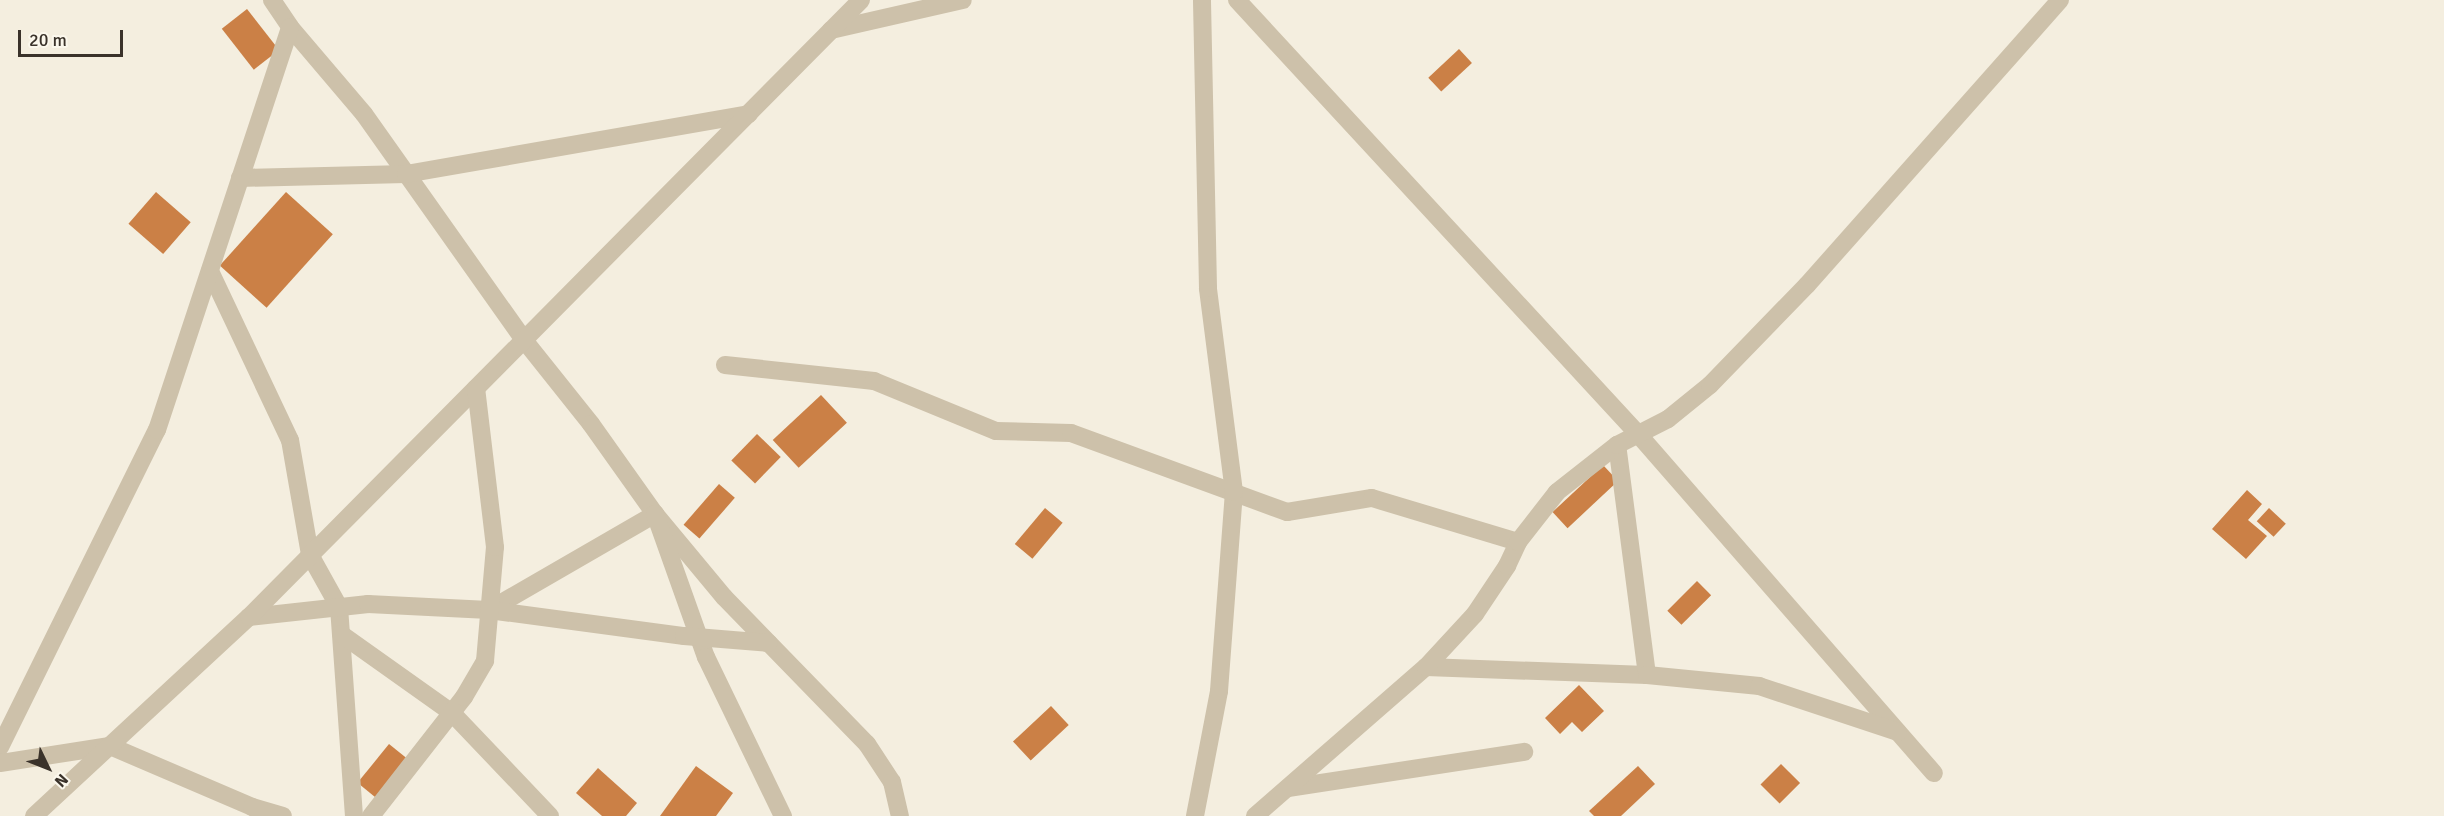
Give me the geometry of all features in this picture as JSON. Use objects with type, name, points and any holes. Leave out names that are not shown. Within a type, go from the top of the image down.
[{"type":"street","points":[[272,0],[290,27],[364,114],[524,340],[591,424],[655,514],[724,597],[867,744],[892,782],[900,816]]},
{"type":"street","points":[[34,816],[249,617],[861,0]]},
{"type":"street","points":[[831,30],[963,0]]},
{"type":"street","points":[[1195,816],[1219,691],[1234,492],[1208,288],[1202,0]]},
{"type":"street","points":[[1237,0],[1638,434],[1934,773]]},
{"type":"street","points":[[1255,816],[1426,667],[1475,614],[1507,567],[1518,542],[1557,492],[1617,445],[1668,419],[1710,385],[1807,285],[2060,0]]},
{"type":"street","points":[[0,747],[157,430],[290,27]]},
{"type":"street","points":[[240,178],[406,174],[748,114]]},
{"type":"street","points":[[210,271],[290,440],[310,555],[339,607],[354,816]]},
{"type":"street","points":[[725,365],[874,381],[996,431],[1071,433],[1287,512],[1372,498],[1518,542]]},
{"type":"street","points":[[371,816],[452,713],[485,661],[495,547],[476,388]]},
{"type":"street","points":[[1617,445],[1647,675]]},
{"type":"street","points":[[489,610],[655,514]]},
{"type":"street","points":[[655,514],[699,637],[783,816]]},
{"type":"street","points":[[249,617],[368,604],[489,610],[699,637],[769,643]]},
{"type":"street","points":[[341,634],[452,713],[550,816]]},
{"type":"street","points":[[1426,667],[1647,675],[1759,687],[1899,732]]},
{"type":"street","points":[[0,763],[110,746],[252,807],[283,816]]},
{"type":"street","points":[[1288,788],[1524,752]]},
{"type":"building","points":[[247,9],[279,50],[254,70],[222,29]]},
{"type":"building","points":[[1459,49],[1472,63],[1441,92],[1428,78]]},
{"type":"building","points":[[156,192],[191,222],[163,254],[128,224]]},
{"type":"building","points":[[286,192],[333,234],[267,308],[220,266]]},
{"type":"building","points":[[821,395],[847,423],[799,468],[773,440]]},
{"type":"building","points":[[757,434],[781,457],[755,484],[731,461]]},
{"type":"building","points":[[1603,465],[1618,481],[1568,528],[1553,512]]},
{"type":"building","points":[[719,484],[735,498],[699,539],[684,525]]},
{"type":"building","points":[[2247,490],[2262,504],[2248,520],[2267,536],[2246,559],[2212,529]]},
{"type":"building","points":[[1045,508],[1063,523],[1032,559],[1015,544]]},
{"type":"building","points":[[2269,508],[2286,524],[2274,537],[2257,521]]},
{"type":"building","points":[[1697,581],[1711,595],[1681,625],[1667,611]]},
{"type":"building","points":[[1579,685],[1604,711],[1582,732],[1572,722],[1560,734],[1545,718]]},
{"type":"building","points":[[1051,706],[1069,725],[1031,760],[1013,741]]},
{"type":"building","points":[[389,744],[409,760],[378,799],[358,783]]},
{"type":"building","points":[[1781,764],[1800,783],[1780,804],[1760,785]]},
{"type":"building","points":[[696,766],[733,793],[716,816],[660,816]]},
{"type":"building","points":[[1638,766],[1655,784],[1621,816],[1594,816],[1589,811]]},
{"type":"building","points":[[598,768],[637,803],[626,816],[602,816],[576,793]]}]
